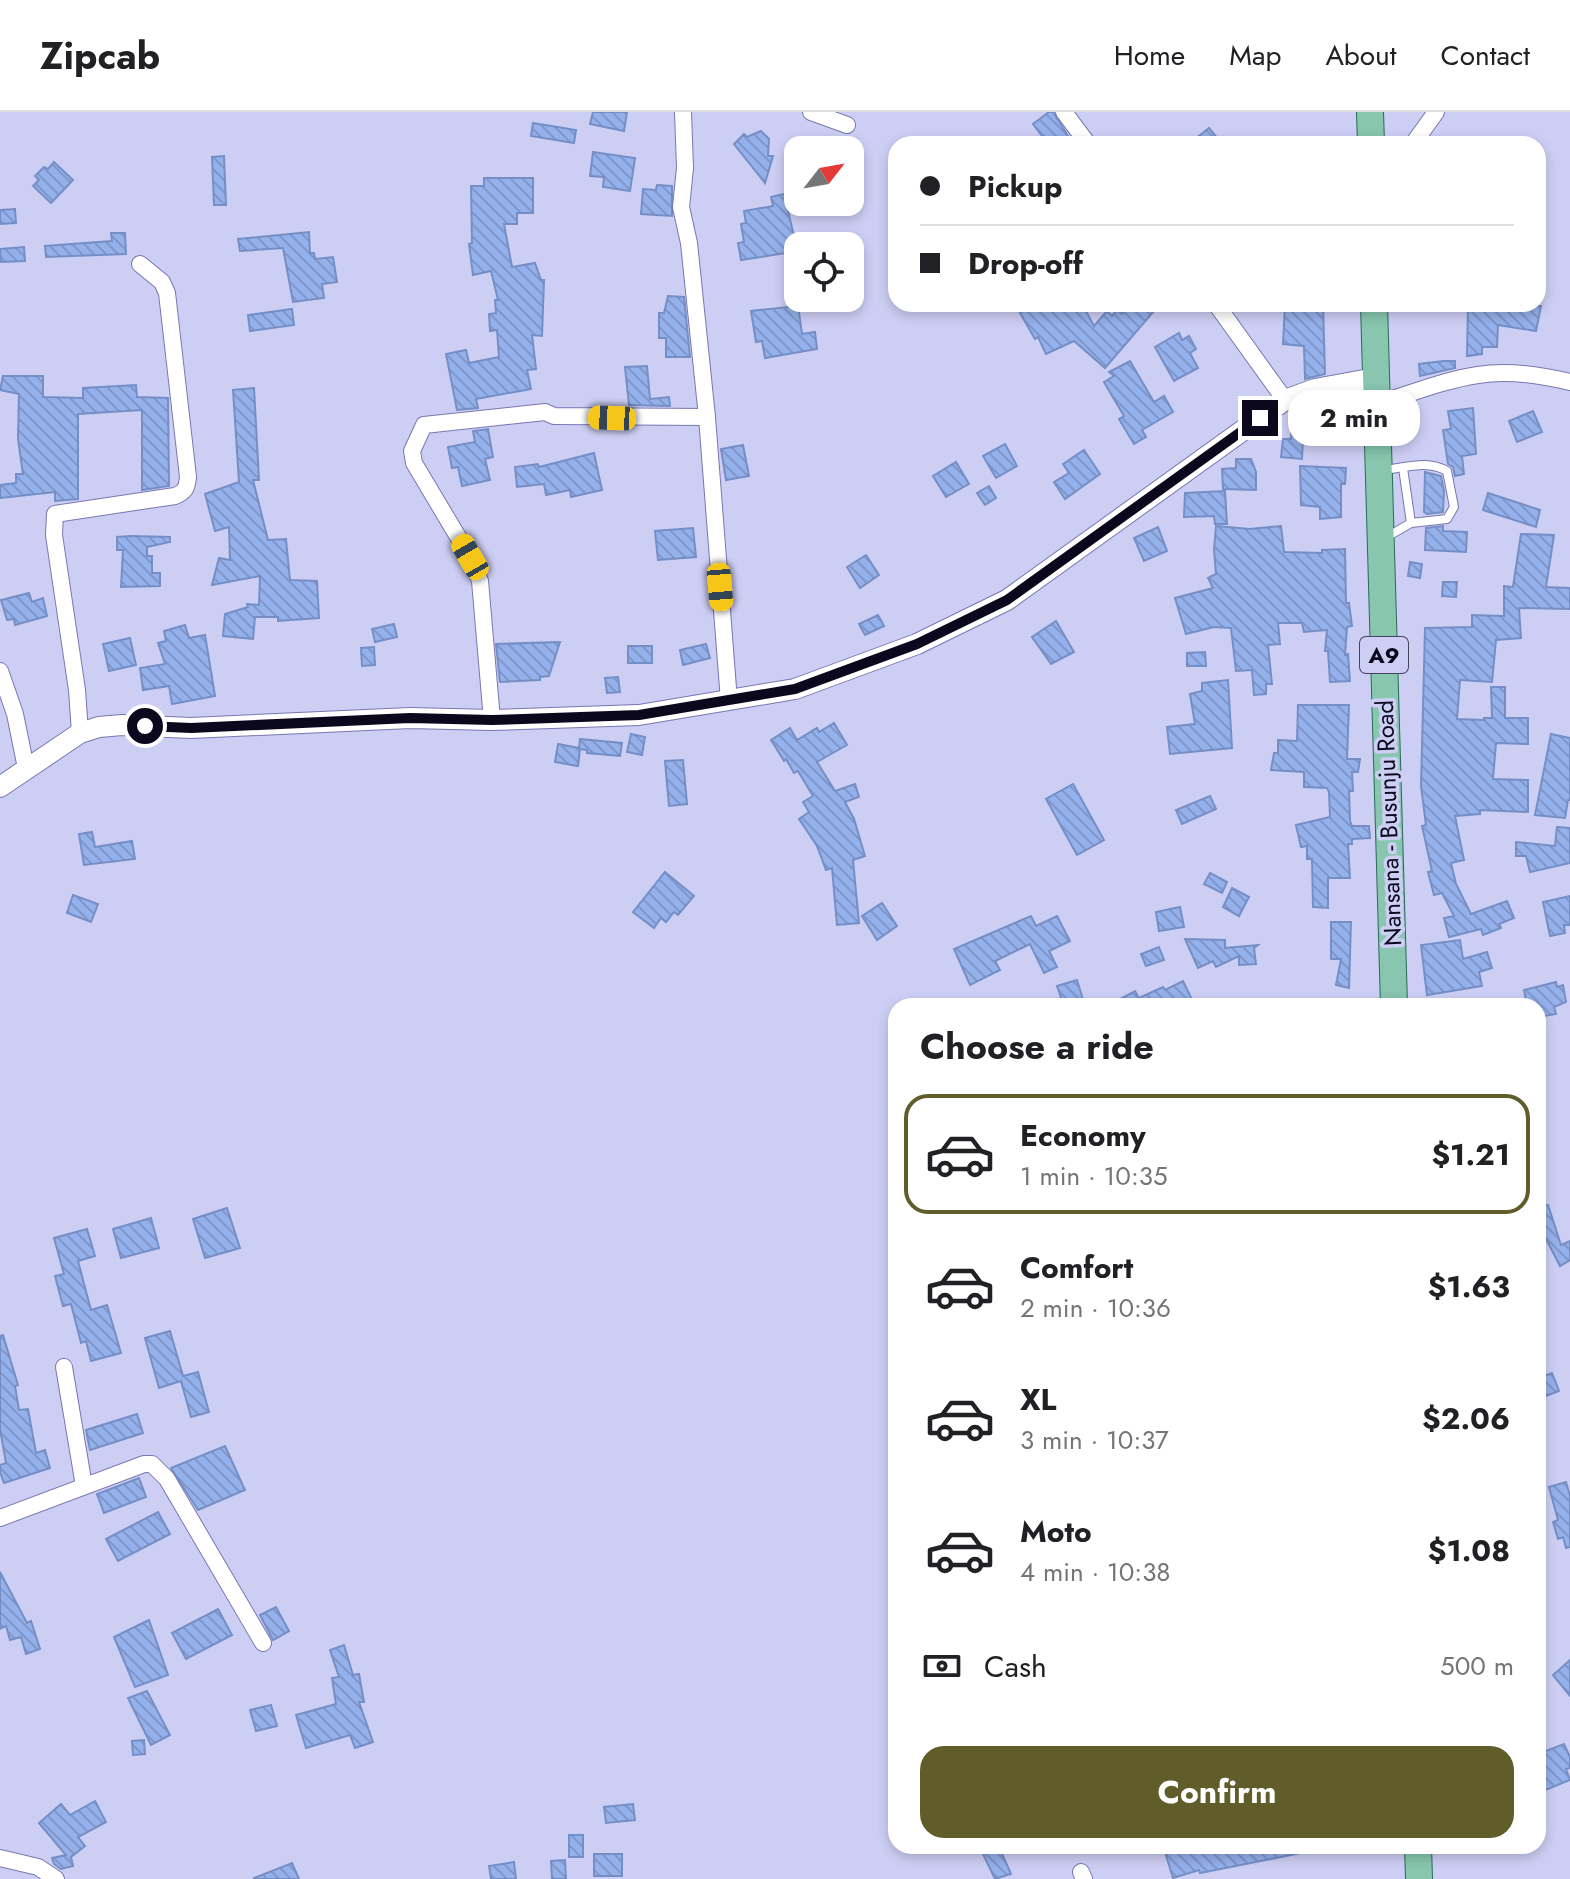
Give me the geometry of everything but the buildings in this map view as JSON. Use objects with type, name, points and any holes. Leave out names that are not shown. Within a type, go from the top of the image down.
[{"type":"main road","points":[[1370,112],[1371,136]]},
{"type":"main road","name":"Nansana - Busunju Road","points":[[1374,312],[1376,391],[1391,469],[1381,544],[1394,998]]},
{"type":"main road","points":[[1418,1854],[1419,1879]]},
{"type":"street","points":[[683,112],[685,168],[682,216],[689,243],[707,417],[729,701]]},
{"type":"street","points":[[811,112],[847,125]]},
{"type":"street","points":[[1064,112],[1082,136]]},
{"type":"street","points":[[1419,136],[1436,112]]},
{"type":"street","points":[[80,733],[77,690],[54,535],[55,514],[175,496],[183,493],[188,477],[167,293],[162,282],[140,264]]},
{"type":"street","points":[[1222,312],[1285,400]]},
{"type":"street","points":[[0,787],[80,733],[99,727],[191,728],[410,718],[492,720],[639,715],[795,689],[949,631],[1007,600],[1285,400],[1315,389],[1376,391],[1505,373],[1546,376],[1570,382]]},
{"type":"street","points":[[492,720],[480,581],[470,557],[414,463],[412,451],[424,425],[545,412],[554,416],[707,417]]},
{"type":"street","points":[[0,671],[15,714],[26,768]]},
{"type":"street","points":[[64,1367],[84,1486]]},
{"type":"street","points":[[0,1518],[144,1464],[152,1464],[160,1470],[263,1643]]},
{"type":"street","points":[[0,1858],[38,1867],[56,1879]]},
{"type":"lane","points":[[1381,544],[1386,537],[1411,523],[1447,519],[1454,507],[1447,471],[1429,464],[1391,469],[1411,523]]},
{"type":"route","points":[[145,726],[191,728],[410,718],[492,720],[639,715],[795,689],[949,631],[1007,600],[1260,418]]}]
